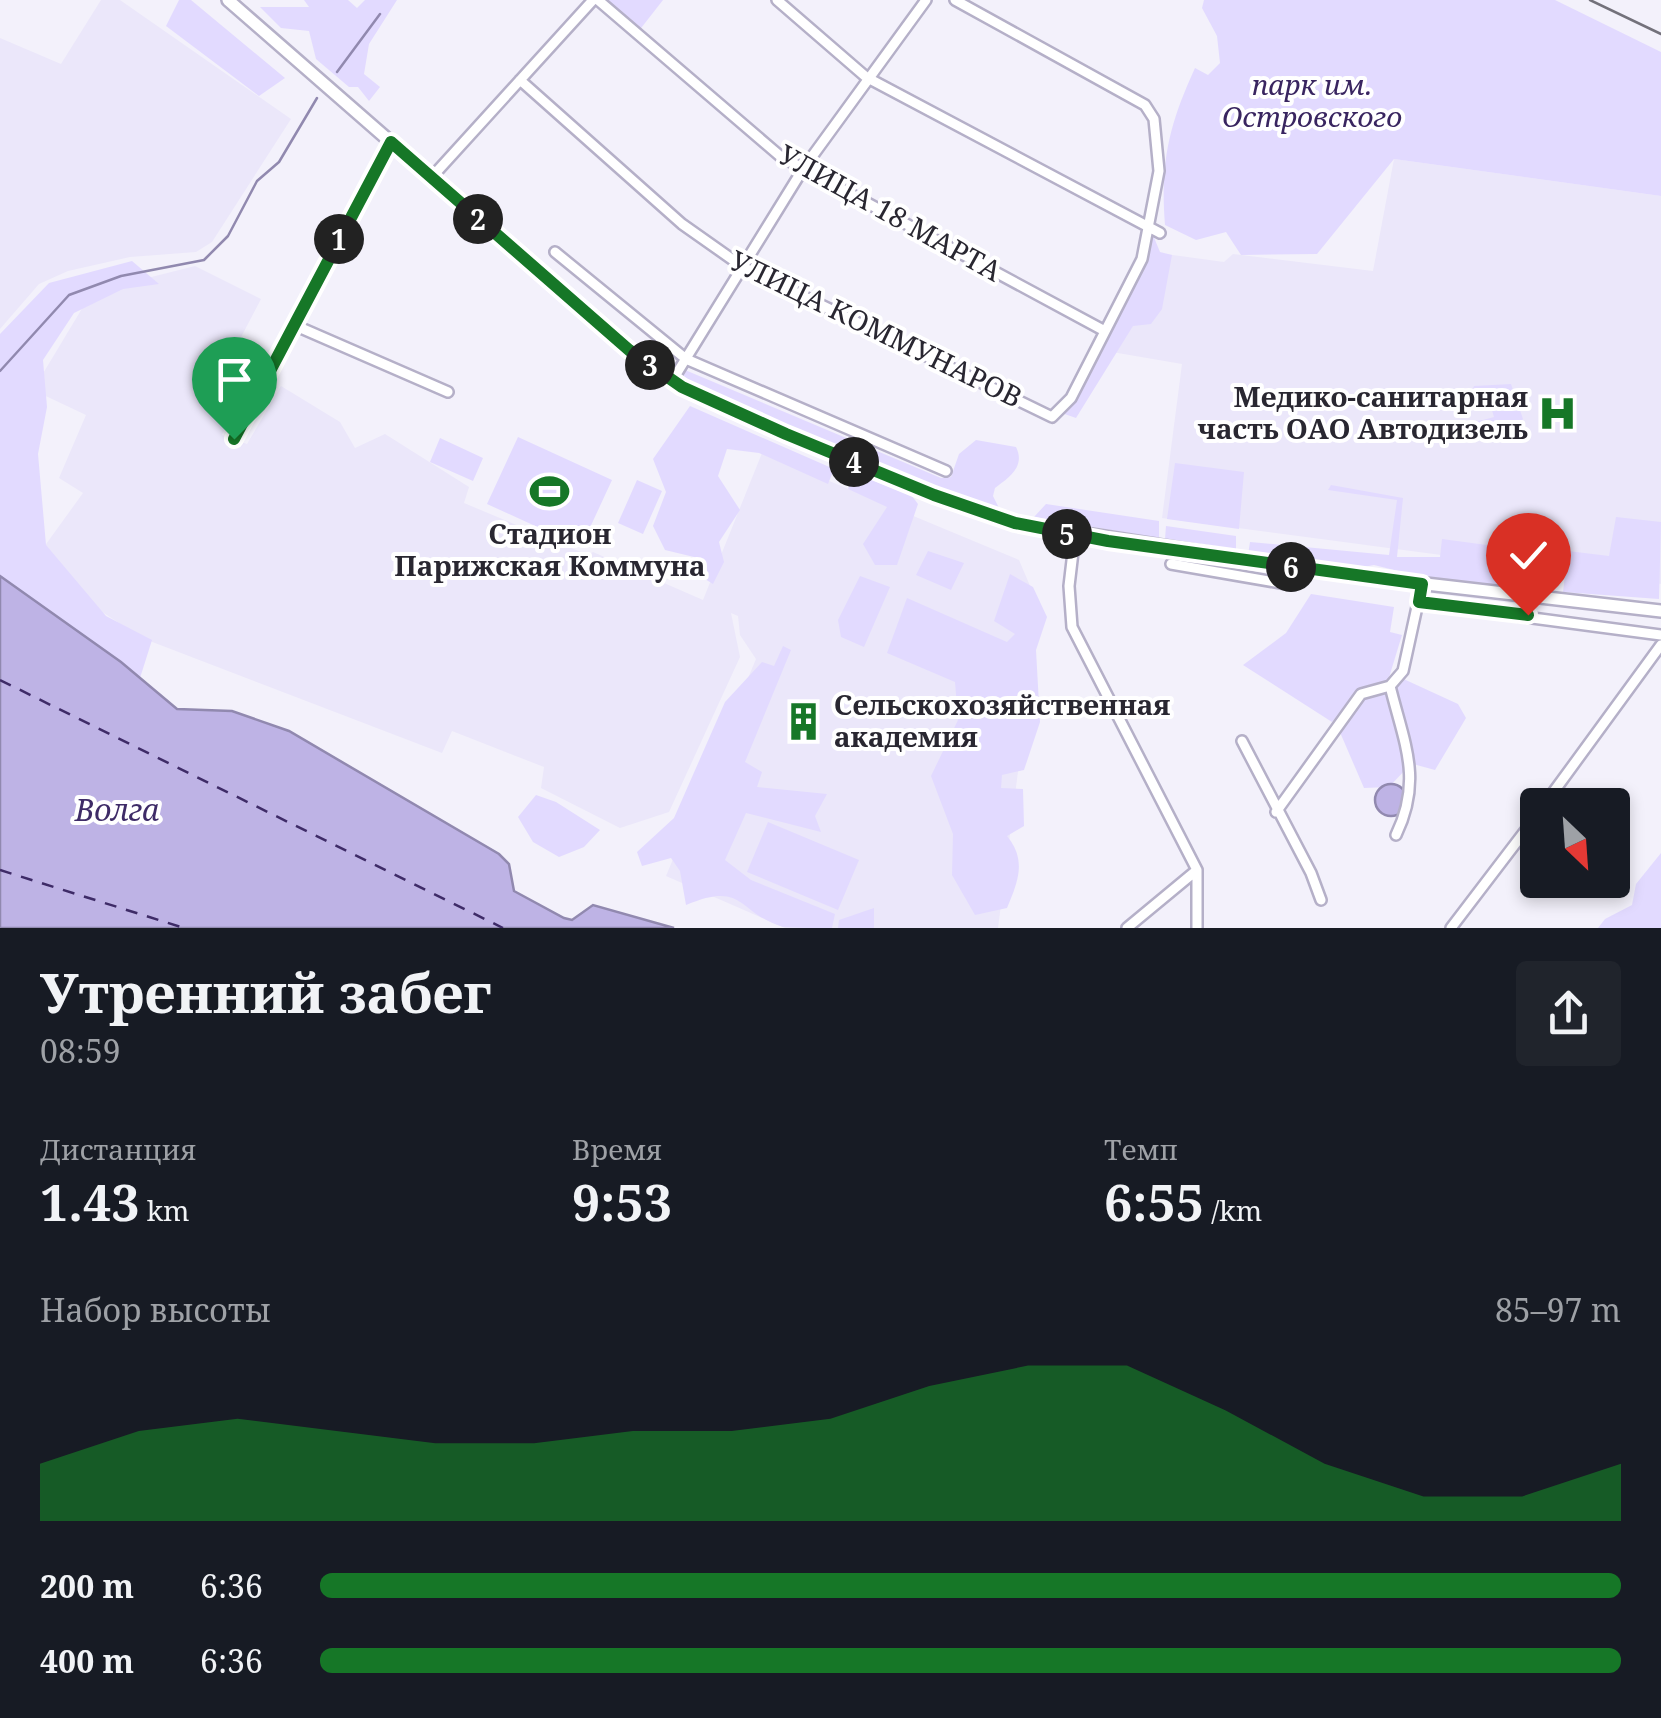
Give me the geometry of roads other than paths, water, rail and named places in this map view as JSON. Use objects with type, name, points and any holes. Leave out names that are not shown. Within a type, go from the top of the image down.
[{"type":"main road","points":[[228,0],[629,350],[672,381],[934,495],[991,516],[1074,536],[1422,584],[1661,610]]},
{"type":"street","points":[[431,178],[596,0]]},
{"type":"street","name":"УЛИЦА 18 МАРТА","points":[[596,0],[706,96],[804,169],[1104,330]]},
{"type":"street","points":[[778,0],[866,78],[1155,230]]},
{"type":"street","points":[[672,381],[804,169],[926,0]]},
{"type":"street","points":[[955,0],[1145,105],[1154,119],[1160,171],[1155,230],[1104,330]]},
{"type":"street","name":"УЛИЦА КОММУНАРОВ","points":[[520,80],[682,224],[742,268],[1052,417],[1070,398],[1104,330]]},
{"type":"street","points":[[234,439],[391,142]]},
{"type":"street","points":[[555,252],[686,360],[946,471]]},
{"type":"street","points":[[294,325],[448,392]]},
{"type":"street","points":[[1074,536],[1069,586],[1072,627],[1197,870],[1197,928]]},
{"type":"street","points":[[1240,578],[1244,560]]},
{"type":"street","points":[[1172,564],[1292,585]]},
{"type":"street","points":[[1276,812],[1338,733],[1338,723],[1361,694],[1390,686],[1403,671],[1422,584]]},
{"type":"street","points":[[1419,602],[1661,634]]},
{"type":"street","points":[[1556,788],[1661,645]]},
{"type":"street","points":[[1390,686],[1410,768],[1411,805],[1396,836]]},
{"type":"street","points":[[1242,742],[1311,872],[1321,900]]},
{"type":"street","points":[[1451,928],[1520,838]]},
{"type":"street","points":[[1127,928],[1197,870]]},
{"type":"water","name":"Волга","points":[[0,576],[121,662],[177,709],[232,711],[289,731],[499,854],[509,864],[514,891],[564,918],[572,920],[593,905],[674,928],[0,928]]},
{"type":"water","points":[[1391,784],[1402,789],[1407,800],[1402,811],[1391,816],[1380,811],[1375,800],[1380,789]]},
{"type":"waterway","points":[[337,72],[380,14]]},
{"type":"waterway","points":[[0,371],[69,295],[121,276],[204,260],[228,236],[257,181],[279,162],[317,98]]},
{"type":"tram line","points":[[1590,0],[1661,34]]},
{"type":"place","name":"Медико-санитарная часть ОАО Автодизель","points":[[1558,413]]},
{"type":"place","name":"Стадион Парижская Коммуна","points":[[550,492]]},
{"type":"place","name":"Сельскохозяйственная академия","points":[[804,721]]},
{"type":"park label","name":"парк им. Островского","points":[[1312,101]]}]
